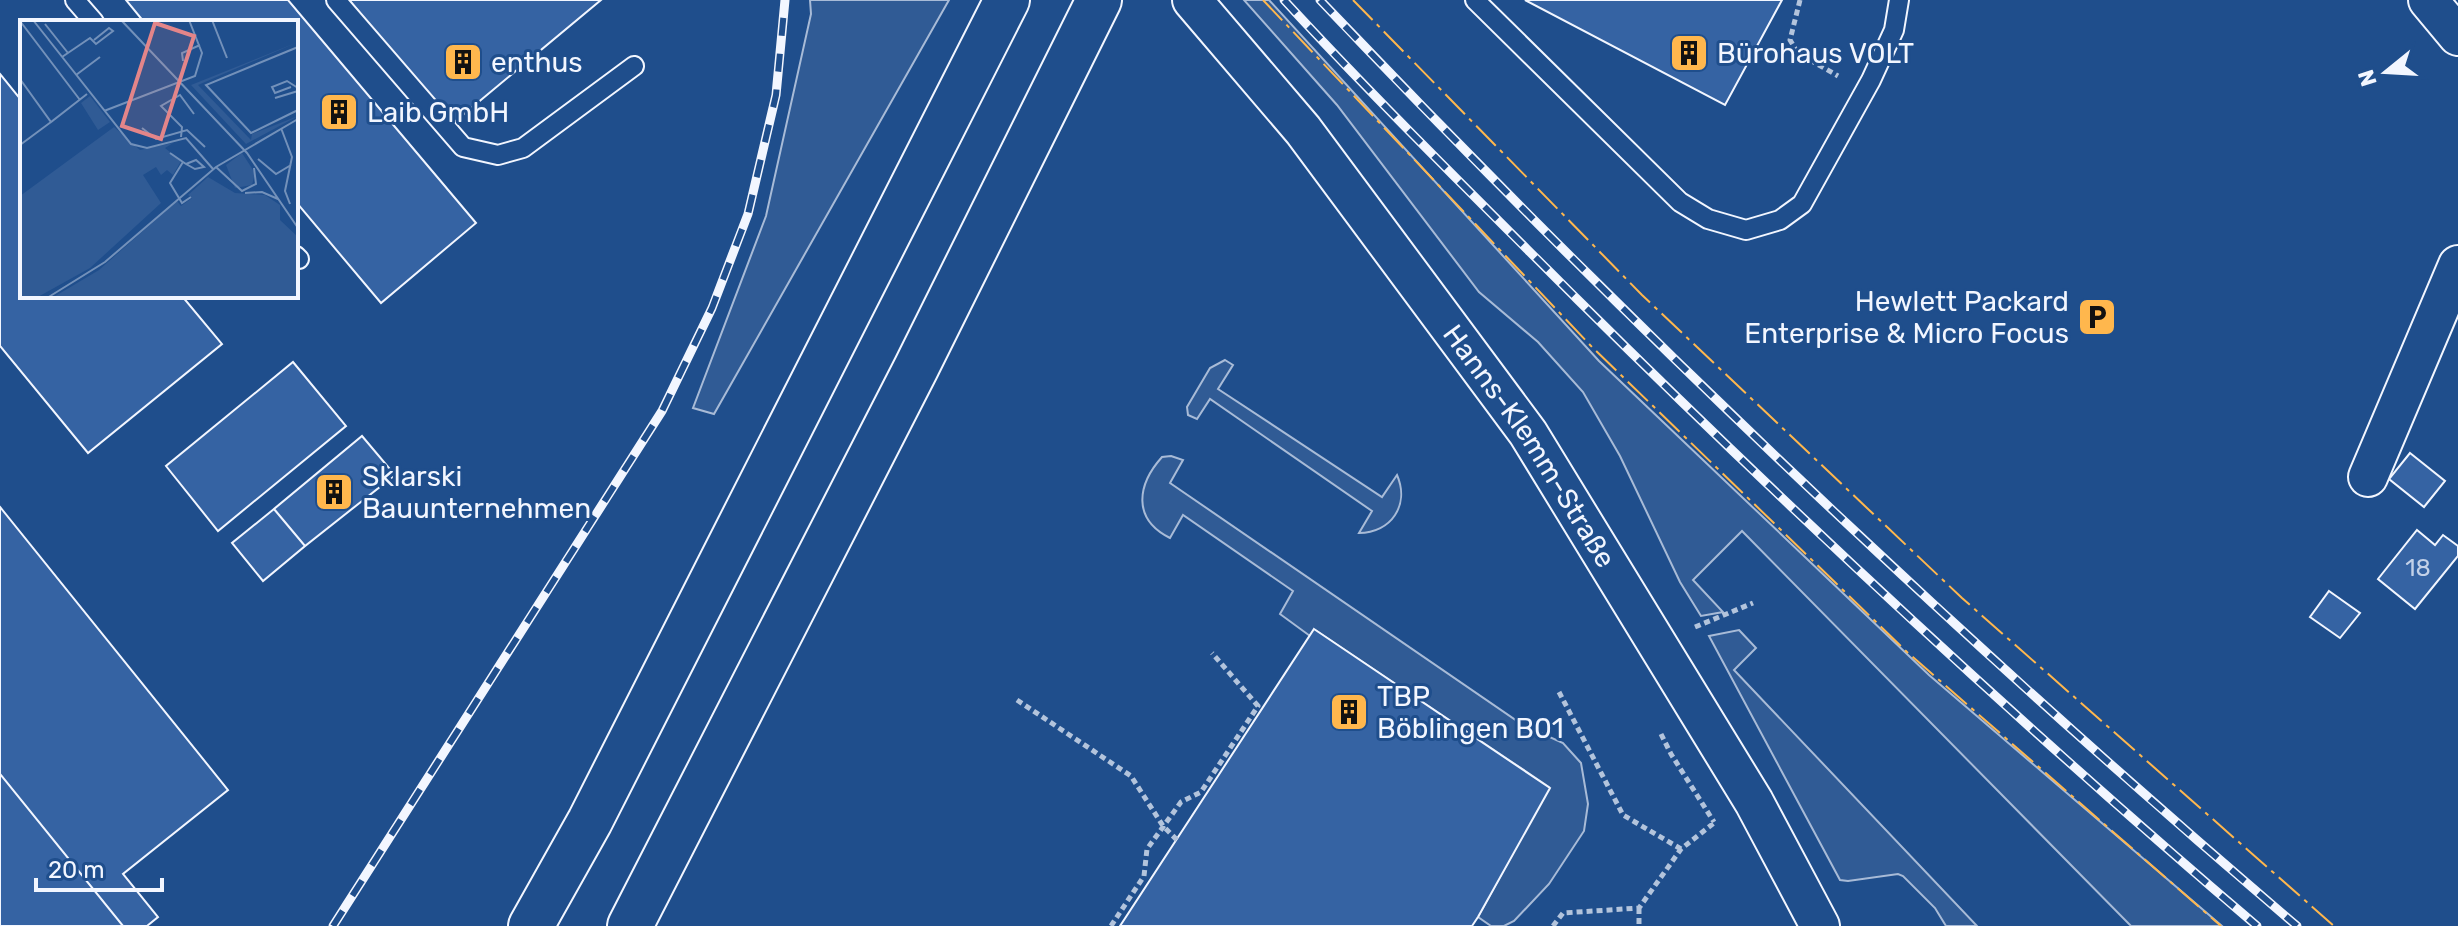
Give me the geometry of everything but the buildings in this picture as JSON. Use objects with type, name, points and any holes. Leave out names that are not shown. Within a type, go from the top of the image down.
[{"type":"highway","points":[[531,926],[590,821],[1007,0]]},
{"type":"highway","points":[[630,926],[902,396],[1099,0]]},
{"type":"street","name":"Hanns-Klemm-Straße","points":[[1192,0],[1303,130],[1528,433],[1754,802],[1820,926]]},
{"type":"street","points":[[2428,0],[2458,36]]},
{"type":"street","points":[[2368,477],[2458,265]]},
{"type":"lane","points":[[75,0],[92,20]]},
{"type":"lane","points":[[336,0],[463,147],[498,155],[523,148],[634,66]]},
{"type":"lane","points":[[1475,0],[1680,202],[1708,219],[1746,230],[1780,220],[1802,204],[1894,30],[1899,0]]},
{"type":"path","points":[[1800,0],[1790,40],[1798,53],[1864,90]]},
{"type":"path","points":[[1111,926],[1144,876],[1147,849],[1181,802],[1201,792],[1258,706],[1212,653]]},
{"type":"path","points":[[1559,692],[1623,815],[1681,849]]},
{"type":"path","points":[[1017,700],[1131,776],[1163,826],[1177,840]]},
{"type":"path","points":[[1639,926],[1639,908],[1681,849],[1714,822],[1754,802]]},
{"type":"path","points":[[1556,924],[1563,913],[1639,908]]},
{"type":"shaded area","points":[[810,0],[949,0],[714,414],[693,408],[766,216],[811,14]]},
{"type":"shaded area","points":[[1244,0],[1269,0],[1599,361],[1929,675],[2222,926],[2131,926],[1742,531],[1693,580],[1723,612],[1701,616],[1680,582],[1620,456],[1583,392],[1538,342],[1479,292],[1337,105]]},
{"type":"shaded area","points":[[1225,360],[1233,365],[1218,389],[1382,497],[1397,475],[1401,497],[1389,523],[1370,532],[1359,533],[1372,511],[1210,399],[1197,419],[1188,415],[1187,407],[1210,368]]},
{"type":"shaded area","points":[[1162,457],[1183,460],[1170,483],[1523,725],[1563,743],[1581,763],[1588,804],[1584,831],[1549,884],[1514,921],[1504,926],[1491,926],[1478,917],[1549,787],[1315,630],[1310,636],[1280,614],[1293,591],[1183,515],[1170,538],[1158,530],[1149,521],[1142,501],[1147,479],[1154,468]]},
{"type":"shaded area","points":[[1739,630],[1756,648],[1734,670],[1977,926],[1946,926],[1935,908],[1898,874],[1840,880],[1709,636]]},
{"type":"railway","points":[[333,926],[662,411],[712,308],[748,214],[776,95],[785,0]]},
{"type":"railway","points":[[1284,0],[1466,188],[1743,460],[1996,697],[2257,926]]},
{"type":"railway","points":[[1320,0],[1555,241],[1796,476],[2044,704],[2297,926]]},
{"type":"power","points":[[1263,0],[1592,347],[1907,652],[2221,926]]},
{"type":"power","points":[[1353,0],[1642,295],[1962,598],[2334,926]]},
{"type":"place","name":"Bürohaus VOLT","points":[[1689,53]]},
{"type":"place","name":"enthus","points":[[463,62]]},
{"type":"place","name":"Laib GmbH","points":[[339,112]]},
{"type":"place","name":"Hewlett Packard Enterprise & Micro Focus","points":[[2097,317]]},
{"type":"place","name":"Sklarski Bauunternehmen","points":[[334,492]]},
{"type":"place","name":"TBP Böblingen B01","points":[[1349,712]]}]
